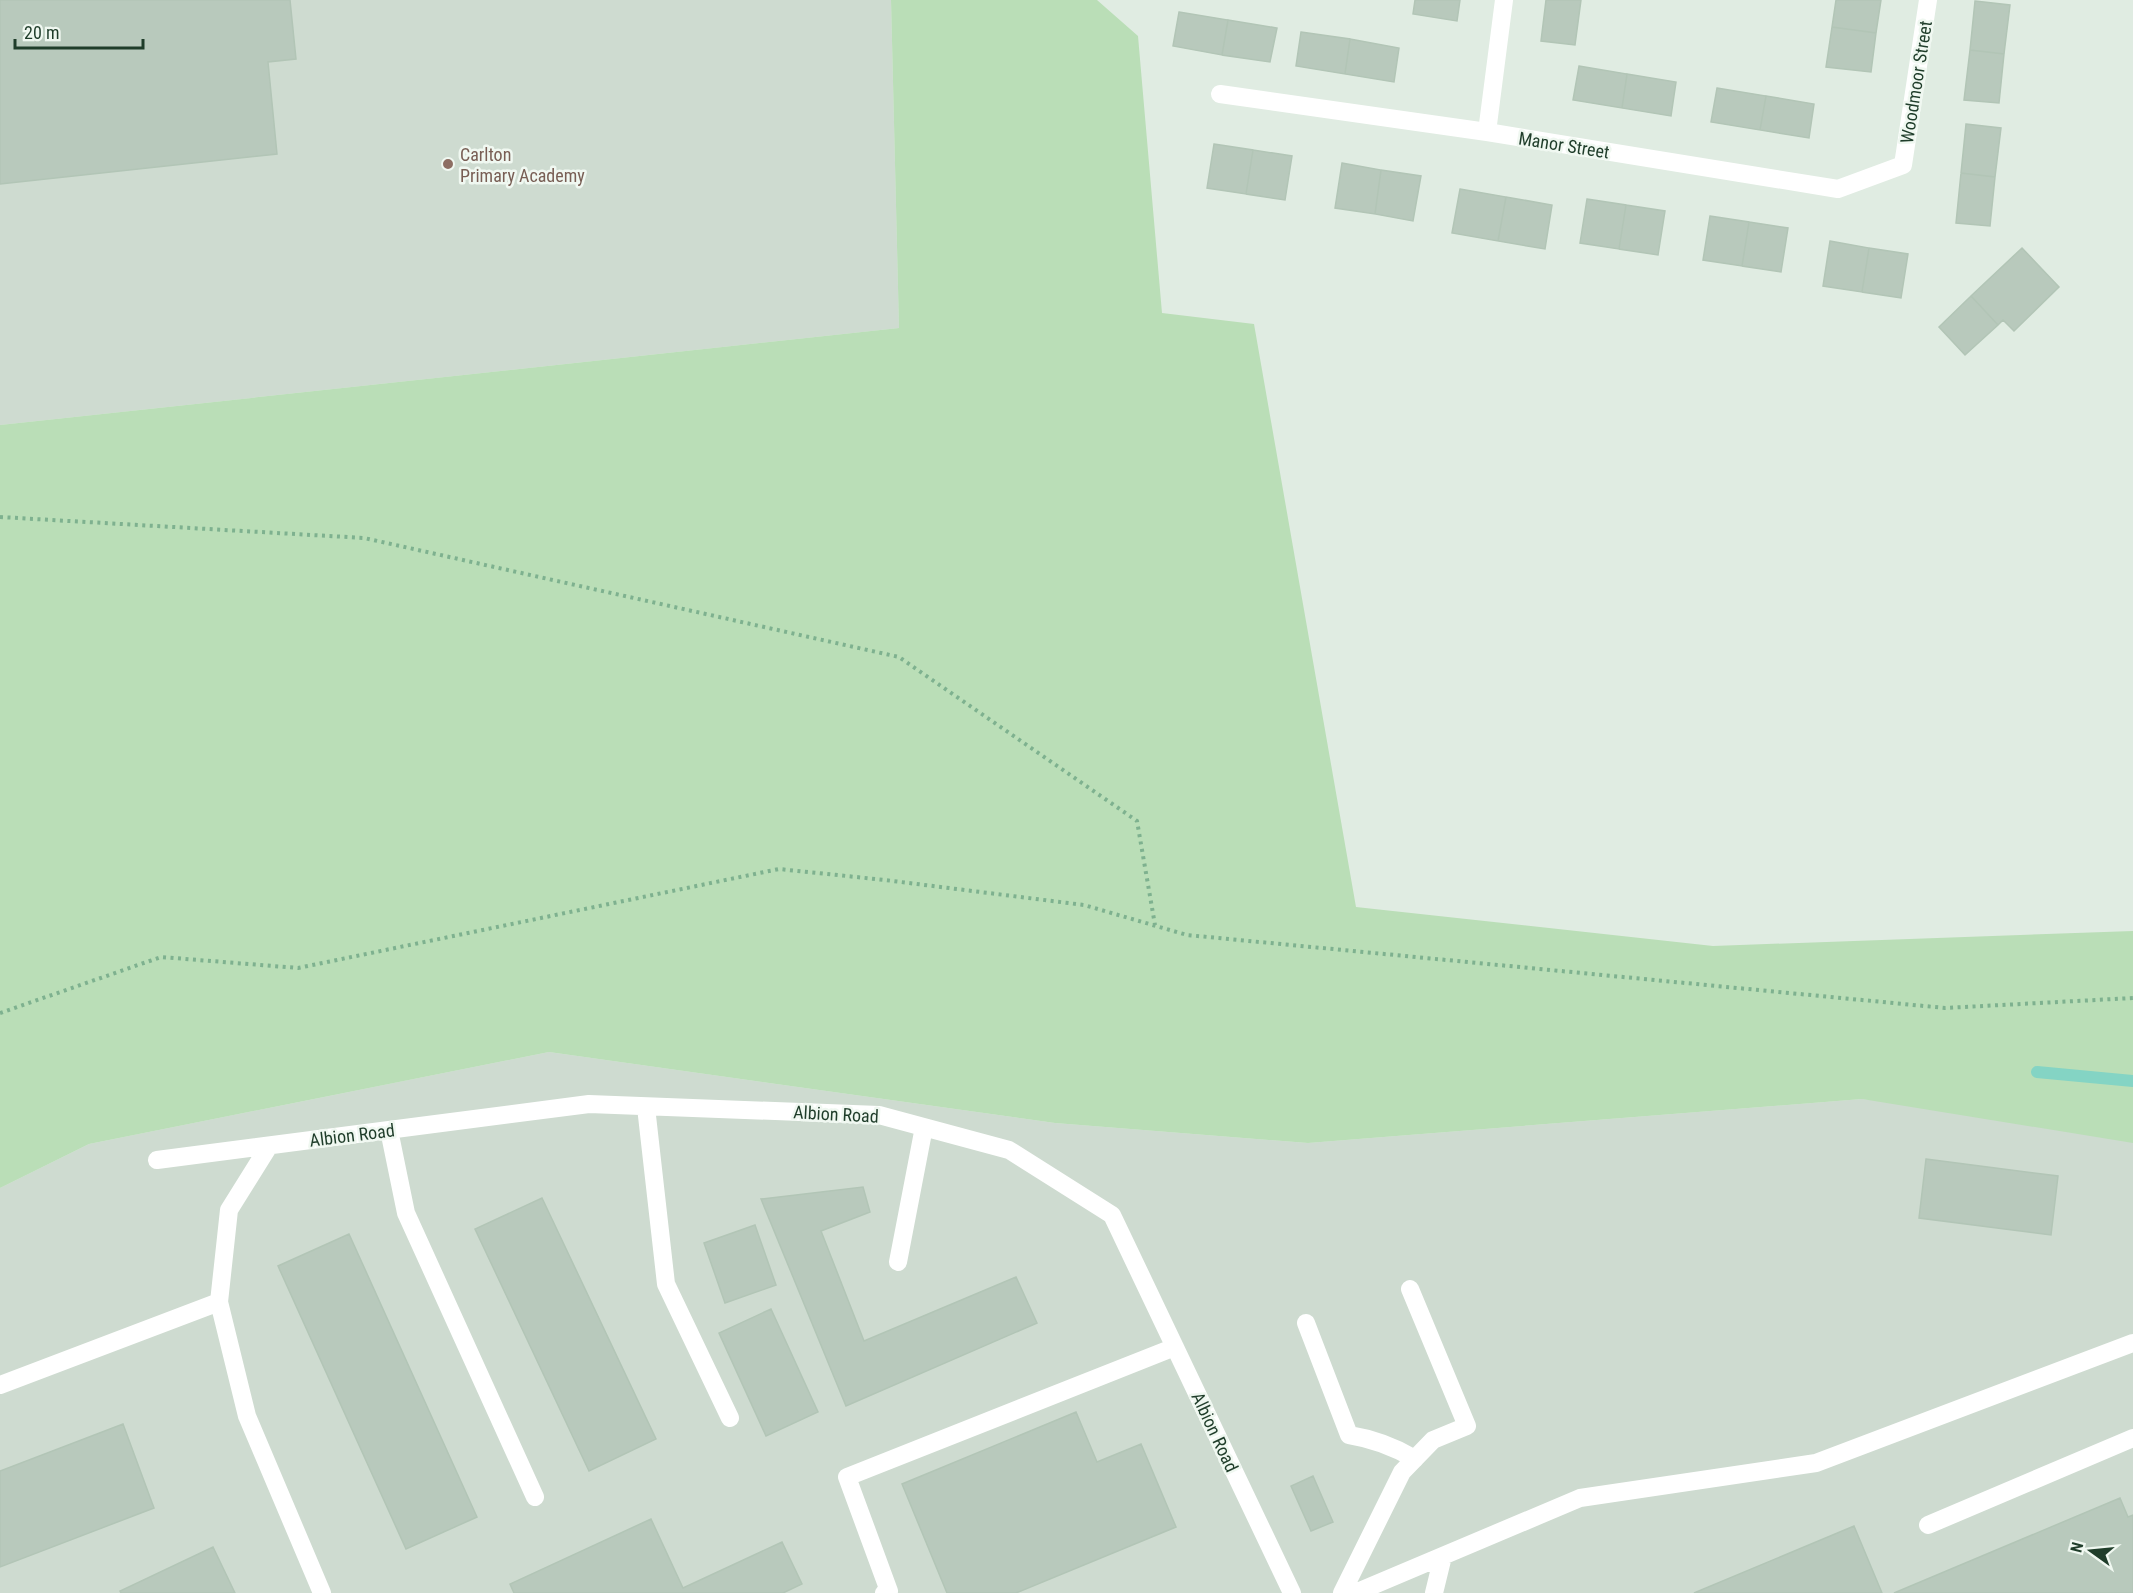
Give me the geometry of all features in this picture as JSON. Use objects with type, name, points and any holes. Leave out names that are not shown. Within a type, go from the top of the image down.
[{"type":"street","points":[[1487,132],[1504,0]]},
{"type":"street","name":"Woodmoor Street","points":[[1903,165],[1928,0]]},
{"type":"street","name":"Manor Street","points":[[1220,94],[1487,132],[1838,189],[1903,165]]},
{"type":"street","name":"Albion Road","points":[[157,1160],[588,1104],[879,1115],[1009,1150],[1112,1215],[1292,1593]]},
{"type":"street","points":[[646,1107],[666,1284],[730,1418]]},
{"type":"street","points":[[898,1262],[924,1127]]},
{"type":"street","points":[[388,1130],[406,1213],[535,1497]]},
{"type":"street","points":[[269,1146],[229,1210],[219,1302],[247,1416],[322,1593]]},
{"type":"street","points":[[1342,1593],[1401,1472],[1433,1440],[1467,1426],[1410,1289]]},
{"type":"street","points":[[0,1385],[219,1302]]},
{"type":"street","points":[[1306,1323],[1349,1435],[1374,1439],[1415,1459]]},
{"type":"street","points":[[1355,1593],[1580,1498],[1816,1463],[2133,1343]]},
{"type":"street","points":[[884,1593],[889,1591],[847,1477],[1175,1347]]},
{"type":"street","points":[[1928,1525],[2133,1438]]},
{"type":"street","points":[[1434,1593],[1443,1556]]},
{"type":"path","points":[[0,517],[364,538],[899,657],[1137,822],[1155,926]]},
{"type":"path","points":[[0,1013],[161,957],[298,968],[779,869],[1084,905],[1187,935],[1945,1008],[2133,998]]},
{"type":"shaded area","name":"Carlton Primary Academy","points":[[0,0],[891,0],[899,328],[0,425]]},
{"type":"shaded area","points":[[549,1052],[1055,1123],[1308,1143],[1862,1099],[2133,1125],[2133,1593],[0,1593],[0,1188],[89,1144]]},
{"type":"green space","points":[[891,0],[1097,0],[1138,36],[1162,313],[1254,324],[1356,907],[1713,946],[2133,931],[2133,1143],[1862,1099],[1308,1143],[1055,1123],[549,1052],[89,1144],[0,1188],[0,425],[899,328]]},
{"type":"building","points":[[0,0],[290,0],[296,59],[268,62],[277,154],[0,184]]},
{"type":"building","points":[[1415,0],[1460,0],[1457,21],[1413,14]]},
{"type":"building","points":[[1546,0],[1581,0],[1575,45],[1541,41]]},
{"type":"building","points":[[1836,0],[1881,0],[1876,33],[1832,27]]},
{"type":"building","points":[[1975,1],[2010,5],[2004,54],[1970,50]]},
{"type":"building","points":[[1179,12],[1228,20],[1222,55],[1173,46]]},
{"type":"building","points":[[1228,20],[1277,28],[1270,62],[1222,55]]},
{"type":"building","points":[[1832,27],[1876,33],[1871,72],[1826,67]]},
{"type":"building","points":[[1301,32],[1350,39],[1345,74],[1296,66]]},
{"type":"building","points":[[1350,39],[1399,48],[1394,82],[1345,74]]},
{"type":"building","points":[[1970,50],[2004,54],[1999,103],[1964,100]]},
{"type":"building","points":[[1579,66],[1627,74],[1622,108],[1573,100]]},
{"type":"building","points":[[1627,74],[1676,82],[1671,116],[1622,108]]},
{"type":"building","points":[[1717,88],[1766,96],[1760,130],[1711,122]]},
{"type":"building","points":[[1766,96],[1814,104],[1809,138],[1760,130]]},
{"type":"building","points":[[1966,124],[2001,128],[1995,177],[1961,173]]},
{"type":"building","points":[[1214,144],[1253,150],[1246,194],[1207,188]]},
{"type":"building","points":[[1253,150],[1292,156],[1285,200],[1246,194]]},
{"type":"building","points":[[1342,163],[1381,170],[1375,214],[1335,208]]},
{"type":"building","points":[[1381,170],[1421,176],[1413,221],[1375,214]]},
{"type":"building","points":[[1961,173],[1995,177],[1990,226],[1956,223]]},
{"type":"building","points":[[1460,189],[1506,197],[1498,241],[1452,233]]},
{"type":"building","points":[[1506,197],[1552,205],[1545,249],[1498,241]]},
{"type":"building","points":[[1587,199],[1626,205],[1619,249],[1580,243]]},
{"type":"building","points":[[1626,205],[1665,211],[1658,255],[1619,249]]},
{"type":"building","points":[[1710,216],[1749,222],[1742,266],[1703,260]]},
{"type":"building","points":[[1749,222],[1788,228],[1781,272],[1742,266]]},
{"type":"building","points":[[1830,241],[1869,248],[1862,292],[1823,286]]},
{"type":"building","points":[[1869,248],[1908,254],[1901,298],[1862,292]]},
{"type":"building","points":[[2022,248],[2059,287],[2014,331],[2003,320],[1998,325],[1971,296]]},
{"type":"building","points":[[1971,296],[1998,325],[1965,355],[1939,327]]},
{"type":"building","points":[[1926,1159],[2058,1176],[2051,1235],[1919,1218]]},
{"type":"building","points":[[863,1187],[870,1212],[821,1231],[864,1341],[1016,1277],[1037,1323],[846,1406],[761,1199]]},
{"type":"building","points":[[542,1198],[656,1439],[589,1471],[475,1229]]},
{"type":"building","points":[[755,1225],[776,1285],[725,1303],[704,1243]]},
{"type":"building","points":[[349,1234],[477,1517],[406,1549],[278,1266]]},
{"type":"building","points":[[771,1309],[818,1412],[766,1436],[719,1333]]},
{"type":"building","points":[[1076,1412],[1097,1462],[1141,1444],[1176,1527],[1016,1593],[947,1593],[902,1484]]},
{"type":"building","points":[[123,1424],[154,1508],[0,1567],[0,1471]]},
{"type":"building","points":[[1313,1476],[1333,1522],[1311,1531],[1291,1486]]},
{"type":"building","points":[[2120,1498],[2128,1517],[2133,1515],[2133,1593],[1894,1593]]},
{"type":"building","points":[[651,1519],[683,1588],[782,1542],[802,1584],[783,1593],[514,1593],[510,1584]]},
{"type":"building","points":[[1854,1526],[1882,1593],[1694,1593]]},
{"type":"building","points":[[213,1547],[235,1593],[121,1593],[120,1591]]},
{"type":"waterway","points":[[2037,1072],[2133,1081]]},
{"type":"place","name":"Carlton Primary Academy","points":[[448,164]]}]
